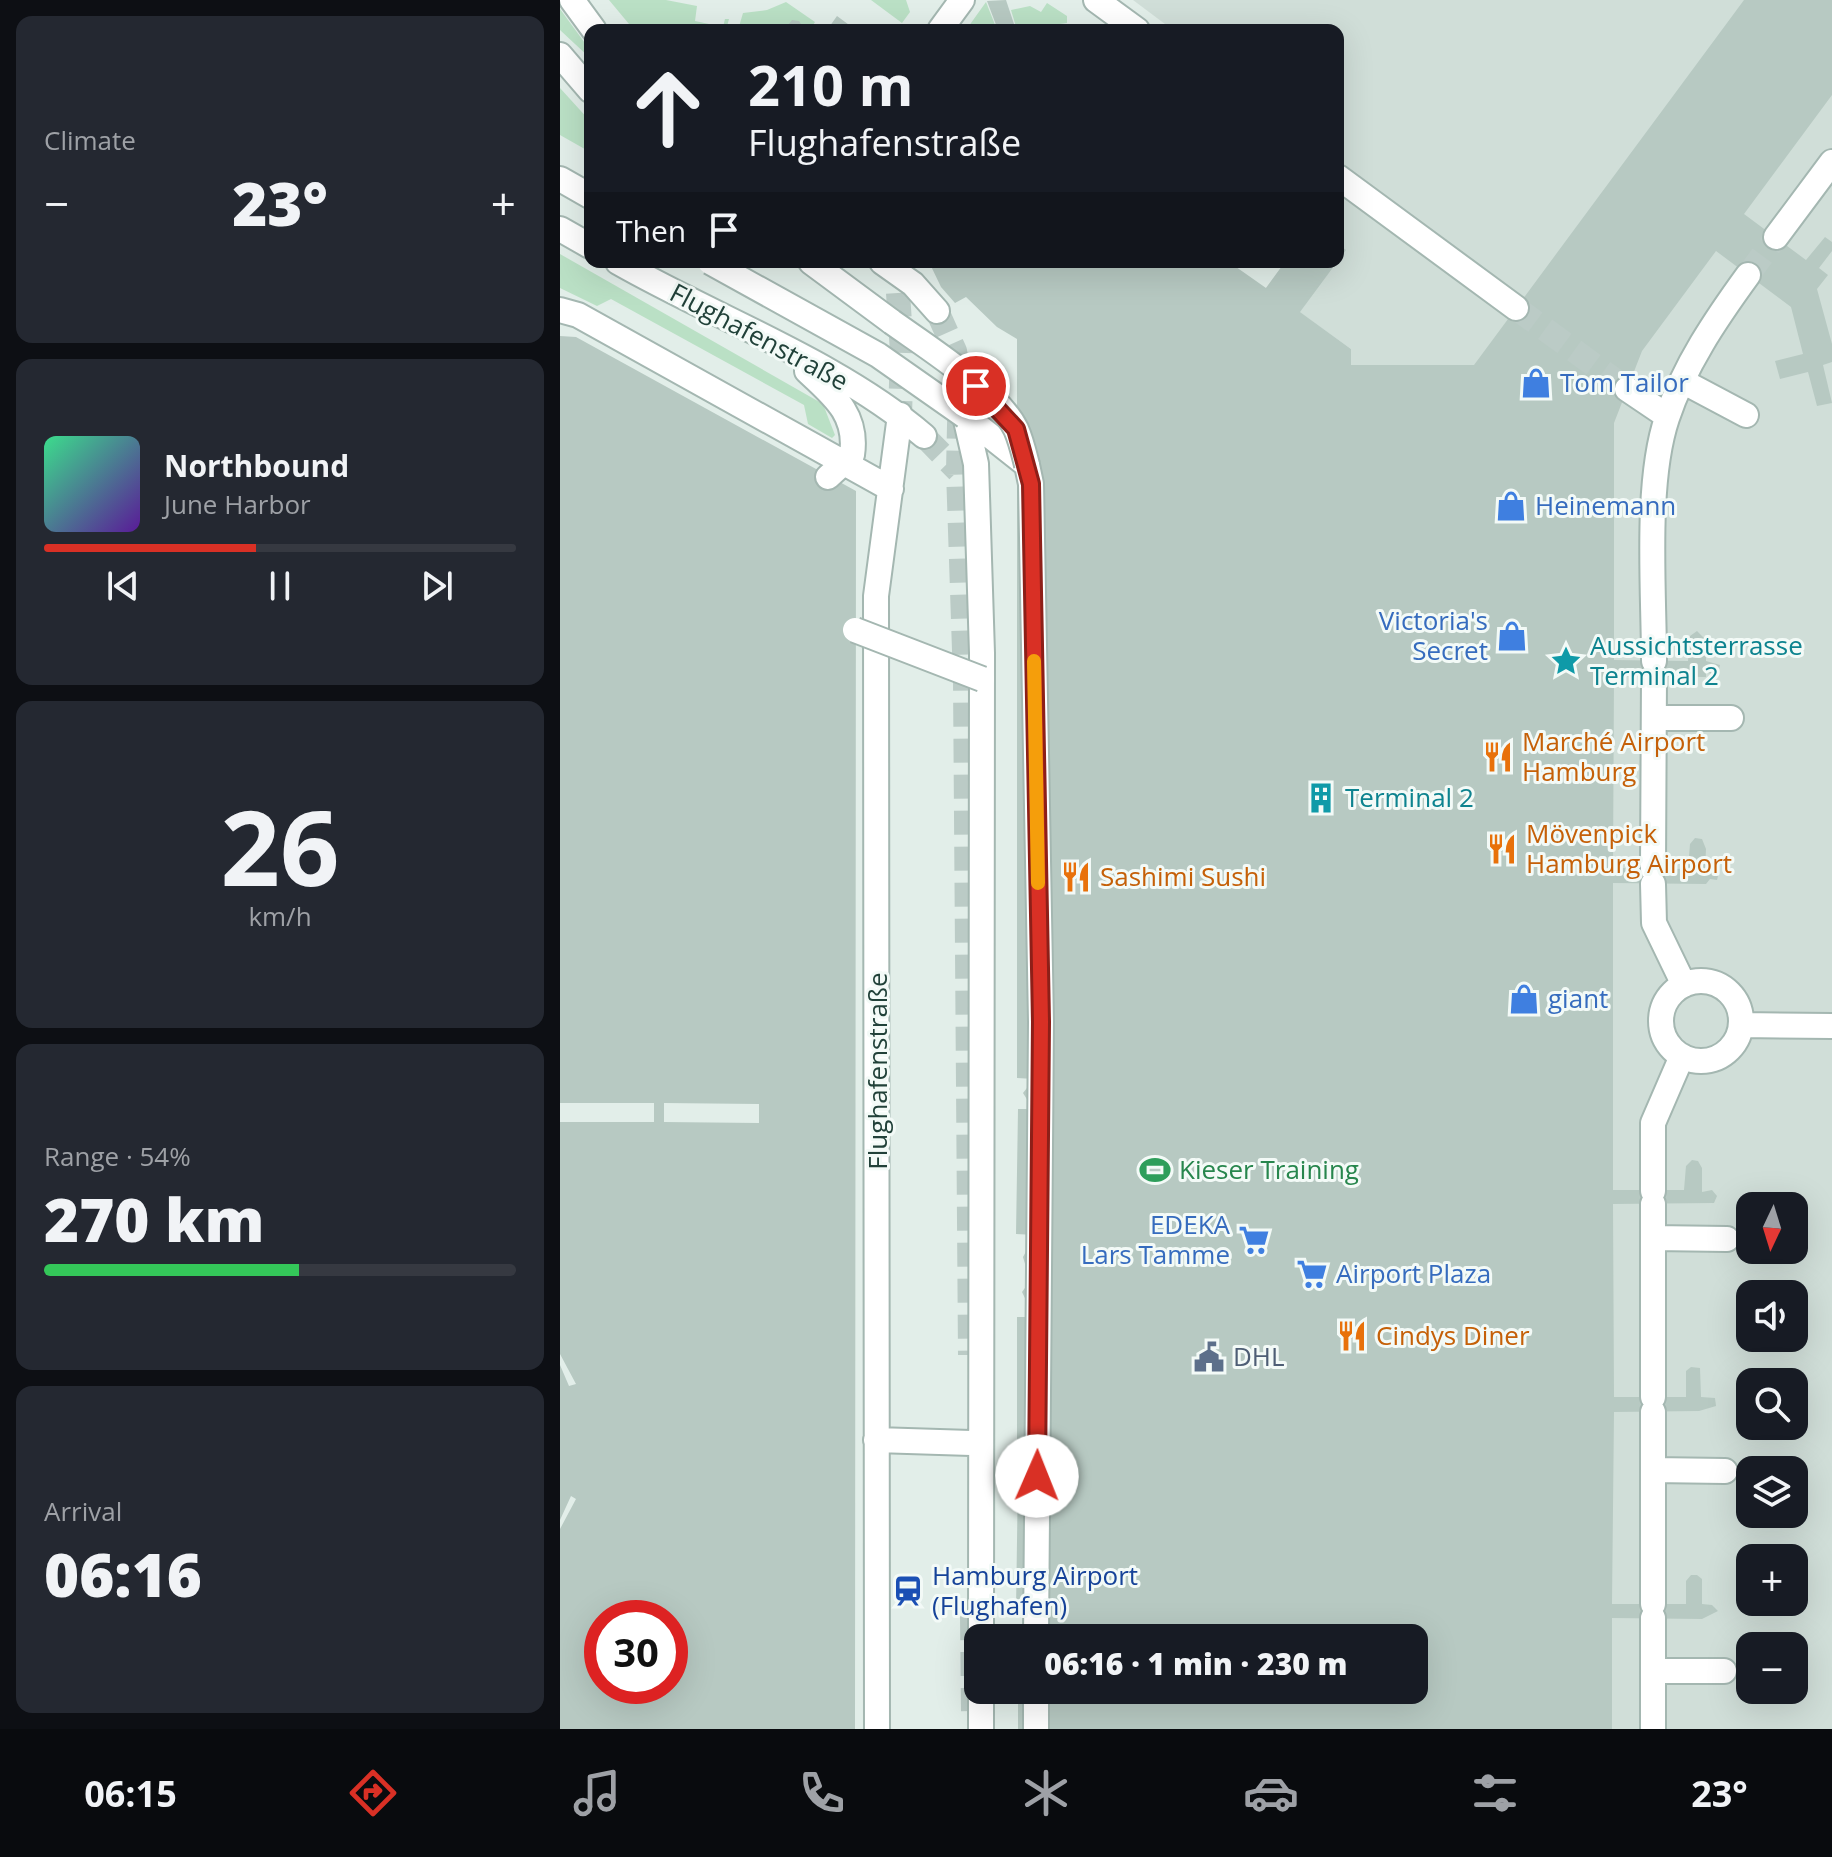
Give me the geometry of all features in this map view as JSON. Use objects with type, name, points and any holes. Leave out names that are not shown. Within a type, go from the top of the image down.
[{"type":"street","points":[[572,0],[590,24]]},
{"type":"street","points":[[1096,0],[1129,24]]},
{"type":"street","points":[[943,24],[953,3]]},
{"type":"street","points":[[1776,237],[1832,162]]},
{"type":"street","points":[[560,179],[584,193]]},
{"type":"street","points":[[1344,181],[1516,308]]},
{"type":"street","points":[[560,229],[584,243]]},
{"type":"street","name":"Flughafenstraße","points":[[628,268],[900,415],[924,436]]},
{"type":"street","name":"Flughafenstraße","points":[[721,268],[878,355],[965,416],[1029,475]]},
{"type":"street","points":[[819,268],[957,369],[1007,416],[1016,429],[1046,528],[1045,545],[1030,573]]},
{"type":"street","points":[[886,268],[898,293]]},
{"type":"street","points":[[890,268],[913,284],[937,311]]},
{"type":"street","points":[[1684,985],[1654,923],[1656,505],[1662,436],[1682,381],[1711,329],[1748,275]]},
{"type":"street","points":[[560,310],[578,315],[837,470],[880,483]]},
{"type":"street","points":[[783,350],[832,394],[849,416],[854,444],[837,470]]},
{"type":"street","points":[[957,369],[976,464],[992,505],[993,534],[978,547],[982,679],[981,1624]]},
{"type":"street","points":[[1682,381],[1746,415]]},
{"type":"street","points":[[1627,389],[1667,416]]},
{"type":"street","name":"Flughafenstraße","points":[[877,1729],[875,652],[880,483],[900,415]]},
{"type":"street","points":[[1029,475],[1041,1022],[1036,1624]]},
{"type":"street","points":[[855,630],[982,679]]},
{"type":"street","points":[[1654,718],[1731,718]]},
{"type":"street","points":[[1702,981],[1720,986],[1734,999],[1741,1025],[1734,1044],[1719,1056],[1699,1061],[1682,1056],[1668,1043],[1661,1019],[1666,1002],[1684,985],[1702,981]]},
{"type":"street","points":[[1741,1025],[1832,1026]]},
{"type":"street","points":[[1653,1729],[1655,1111],[1682,1056]]},
{"type":"street","points":[[1653,1238],[1727,1239]]},
{"type":"street","points":[[876,1440],[971,1443]]},
{"type":"street","points":[[1653,1470],[1725,1471]]},
{"type":"street","points":[[1653,1671],[1724,1671]]},
{"type":"street","points":[[981,1704],[981,1729]]},
{"type":"street","points":[[1036,1704],[1036,1729]]},
{"type":"shaded area","points":[[1133,0],[1832,0],[1832,1729],[1091,1729],[1298,1704],[1428,1704],[1428,1624],[1417,1624],[1474,365],[1351,365],[1351,349],[1266,288],[1281,268],[1344,268],[1344,24],[1165,24]]},
{"type":"green space","points":[[609,0],[666,0],[697,6],[695,21],[709,24],[629,24]]},
{"type":"green space","points":[[871,0],[906,0],[910,12],[902,23]]},
{"type":"green space","points":[[786,2],[815,22],[740,24],[743,13],[767,10]]},
{"type":"green space","points":[[986,2],[995,24],[970,24]]},
{"type":"green space","points":[[1047,3],[1067,16],[1067,23],[1015,24],[1011,10],[1030,6],[1041,12]]},
{"type":"green space","points":[[560,9],[584,42],[584,52],[560,30]]},
{"type":"green space","points":[[560,88],[584,114],[584,149],[560,135]]},
{"type":"green space","points":[[560,254],[823,404],[835,435],[832,438],[808,424],[804,405],[611,299],[597,306],[560,288]]},
{"type":"building","points":[[1006,0],[1014,24],[996,24],[987,1]]},
{"type":"building","points":[[1744,0],[1832,0],[1832,95],[1744,214],[1806,260],[1825,237],[1832,242],[1832,251],[1819,268],[1828,275],[1817,289],[1832,344],[1832,362],[1823,365],[1832,403],[1817,406],[1808,372],[1780,379],[1775,361],[1803,354],[1791,307],[1716,251],[1642,351],[1614,423],[1614,660],[1688,661],[1690,636],[1697,631],[1706,640],[1706,661],[1720,665],[1718,674],[1706,673],[1706,677],[1614,676],[1613,868],[1688,869],[1690,844],[1695,838],[1702,839],[1706,849],[1705,869],[1719,872],[1717,880],[1710,879],[1706,884],[1613,883],[1613,1190],[1684,1190],[1686,1166],[1692,1160],[1698,1161],[1702,1168],[1702,1192],[1712,1190],[1717,1196],[1714,1203],[1613,1204],[1614,1397],[1686,1397],[1686,1371],[1691,1367],[1700,1368],[1701,1397],[1715,1398],[1716,1406],[1699,1411],[1614,1412],[1612,1604],[1686,1604],[1686,1581],[1691,1575],[1697,1575],[1702,1579],[1702,1604],[1712,1605],[1718,1611],[1702,1619],[1612,1618],[1612,1729],[1018,1729],[1018,1704],[1428,1704],[1428,1624],[1026,1624],[1036,1611],[1016,1610],[1018,1472],[1034,1472],[1023,1456],[1024,1449],[1034,1441],[1017,1439],[1017,1317],[1034,1317],[1022,1292],[1030,1281],[1023,1257],[1035,1235],[1016,1234],[1018,1109],[1033,1109],[1023,1093],[1034,1079],[1017,1078],[1017,339],[997,327],[966,297],[955,303],[941,287],[932,268],[1238,268],[1266,288],[1281,268],[1333,268],[1300,312],[1351,349],[1351,365],[1474,365]]},
{"type":"building","points":[[837,16],[848,24],[831,24]]},
{"type":"building","points":[[560,336],[576,337],[856,491],[855,1729],[560,1729],[560,1529],[576,1499],[571,1496],[560,1520],[560,1365],[569,1386],[576,1384],[560,1354],[560,1122],[654,1122],[654,1103],[560,1103]],"holes":[[[664,1103],[759,1104],[759,1123],[664,1122]]]},
{"type":"tunnel","points":[[1748,275],[1776,237]]},
{"type":"tunnel","points":[[898,293],[902,352],[900,415]]},
{"type":"tunnel","points":[[1516,308],[1627,389]]},
{"type":"tunnel","points":[[937,311],[955,351],[960,380],[958,471],[965,680],[970,1355]]},
{"type":"tunnel","points":[[924,436],[958,471]]},
{"type":"tunnel","points":[[972,1616],[973,1711]]},
{"type":"slow traffic","points":[[1034,661],[1038,883]]},
{"type":"place","name":"Tom Tailor","points":[[1536,383]]},
{"type":"place","name":"Heinemann","points":[[1511,506]]},
{"type":"place","name":"Victoria's Secret","points":[[1512,636]]},
{"type":"place","name":"Aussichtsterrasse Terminal 2","points":[[1566,661]]},
{"type":"place","name":"Marché Airport Hamburg","points":[[1498,757]]},
{"type":"place","name":"Terminal 2","points":[[1321,798]]},
{"type":"place","name":"Mövenpick Hamburg Airport","points":[[1502,849]]},
{"type":"place","name":"Sashimi Sushi","points":[[1076,877]]},
{"type":"place","name":"giant","points":[[1524,999]]},
{"type":"place","name":"Kieser Training","points":[[1155,1170]]},
{"type":"place","name":"EDEKA Lars Tamme","points":[[1254,1240]]},
{"type":"place","name":"Airport Plaza","points":[[1312,1274]]},
{"type":"place","name":"Cindys Diner","points":[[1352,1336]]},
{"type":"place","name":"DHL","points":[[1209,1357]]},
{"type":"place","name":"Hamburg Airport (Flughafen)","points":[[908,1591]]},
{"type":"route","points":[[976,386],[1016,429],[1031,484],[1030,573],[1041,1022],[1037,1476]]}]
